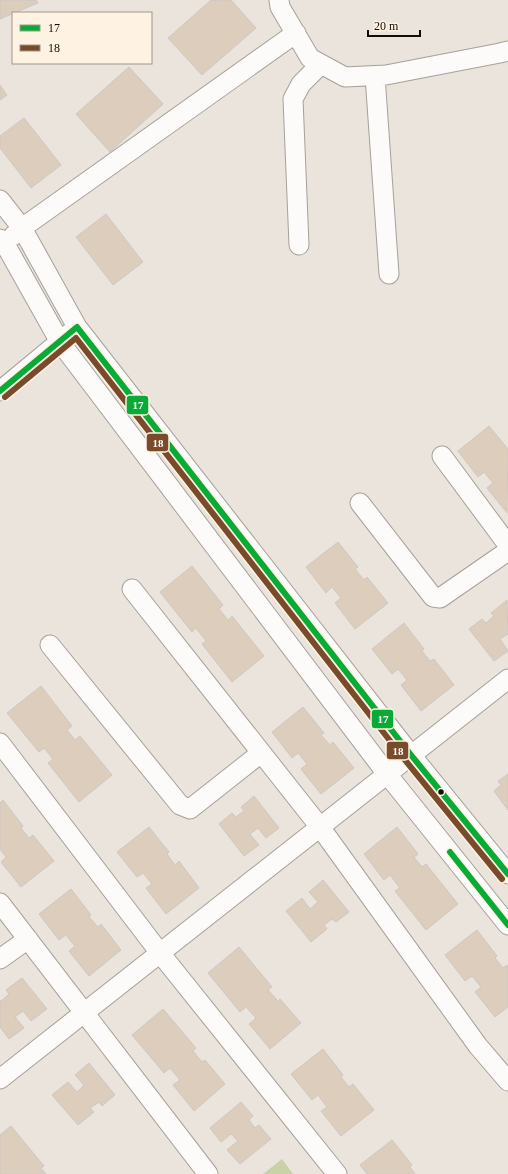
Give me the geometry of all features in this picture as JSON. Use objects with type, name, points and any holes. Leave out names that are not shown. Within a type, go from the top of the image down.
[{"type":"street","points":[[279,0],[280,7],[310,58],[345,77],[394,74],[508,51]]},
{"type":"street","points":[[296,33],[2,242],[60,342],[387,774],[508,925]]},
{"type":"street","points":[[299,245],[293,99],[301,84],[321,64]]},
{"type":"street","points":[[375,76],[389,274]]},
{"type":"street","points":[[0,200],[22,228],[78,327],[411,755],[508,874]]},
{"type":"street","points":[[0,391],[78,327]]},
{"type":"street","points":[[442,456],[508,545]]},
{"type":"street","points":[[360,503],[433,597],[440,598],[508,551]]},
{"type":"street","points":[[132,589],[320,827],[478,1046],[508,1081]]},
{"type":"street","points":[[50,645],[180,805],[190,809],[261,753]]},
{"type":"street","points":[[0,1079],[508,679]]},
{"type":"street","points":[[0,742],[160,953],[326,1167],[337,1174]]},
{"type":"street","points":[[0,903],[208,1174]]},
{"type":"street","points":[[0,959],[28,939]]},
{"type":"green space","points":[[282,1159],[293,1174],[263,1174]]},
{"type":"building","points":[[0,0],[36,0],[38,3],[17,12],[12,12],[12,14],[0,19]]},
{"type":"building","points":[[211,0],[231,0],[256,28],[202,75],[168,38]]},
{"type":"building","points":[[129,67],[163,104],[110,152],[76,114]]},
{"type":"building","points":[[0,85],[7,95],[0,100]]},
{"type":"building","points":[[24,118],[61,165],[31,188],[0,148],[0,136]]},
{"type":"building","points":[[106,214],[143,262],[113,285],[76,237]]},
{"type":"building","points":[[489,426],[508,449],[507,513],[487,488],[493,483],[484,472],[478,477],[458,451]]},
{"type":"building","points":[[338,542],[358,567],[355,569],[364,580],[367,577],[388,603],[355,629],[335,603],[341,598],[332,587],[326,593],[306,567]]},
{"type":"building","points":[[192,566],[223,605],[219,609],[228,620],[232,616],[264,656],[232,682],[202,644],[206,641],[196,628],[192,632],[160,592]]},
{"type":"building","points":[[507,600],[508,634],[500,639],[508,651],[494,661],[469,629],[482,619],[486,623],[494,616],[491,613]]},
{"type":"building","points":[[404,623],[424,649],[422,651],[430,661],[434,659],[454,685],[421,711],[401,685],[407,680],[398,669],[392,674],[372,649]]},
{"type":"building","points":[[41,686],[72,726],[67,730],[75,740],[80,736],[112,775],[79,802],[48,763],[53,759],[44,748],[39,752],[7,713]]},
{"type":"building","points":[[303,707],[324,733],[321,735],[330,745],[333,742],[354,768],[321,794],[301,769],[307,764],[298,753],[292,758],[272,732]]},
{"type":"building","points":[[508,774],[508,810],[494,791],[501,785],[498,781]]},
{"type":"building","points":[[254,796],[279,828],[266,838],[258,828],[250,834],[259,845],[244,856],[219,824],[232,813],[236,817],[244,811],[241,807]]},
{"type":"building","points":[[3,800],[23,826],[21,828],[29,838],[33,835],[54,861],[21,887],[1,862],[6,857],[0,849],[0,803]]},
{"type":"building","points":[[149,827],[169,852],[167,854],[175,865],[179,861],[199,888],[166,914],[146,888],[152,884],[143,873],[137,877],[117,852]]},
{"type":"building","points":[[397,827],[418,854],[414,857],[422,867],[426,864],[458,904],[426,930],[395,891],[400,888],[390,875],[384,880],[364,854]]},
{"type":"building","points":[[323,880],[349,912],[336,922],[332,919],[324,925],[327,929],[311,942],[286,911],[302,898],[310,909],[318,902],[309,892]]},
{"type":"building","points":[[71,889],[91,915],[89,917],[98,927],[101,924],[121,950],[89,976],[69,951],[75,946],[66,935],[59,940],[39,914]]},
{"type":"building","points":[[477,930],[497,956],[495,958],[503,968],[507,965],[508,967],[508,1007],[495,1017],[475,992],[481,987],[472,976],[465,981],[445,955]]},
{"type":"building","points":[[239,947],[272,987],[268,990],[278,1001],[280,999],[301,1023],[270,1049],[249,1024],[256,1018],[246,1007],[240,1012],[208,973]]},
{"type":"building","points":[[22,978],[47,1009],[31,1021],[23,1011],[15,1017],[24,1028],[9,1039],[0,1027],[0,1000],[1,1001],[9,994],[6,990]]},
{"type":"building","points":[[163,1009],[196,1048],[193,1051],[202,1062],[205,1060],[225,1084],[194,1111],[173,1085],[180,1080],[170,1068],[164,1073],[132,1035]]},
{"type":"building","points":[[323,1049],[343,1075],[341,1077],[349,1087],[353,1084],[374,1110],[341,1136],[321,1111],[327,1107],[318,1095],[312,1100],[291,1074]]},
{"type":"building","points":[[89,1063],[115,1095],[102,1106],[99,1102],[90,1108],[94,1112],[78,1125],[52,1095],[68,1082],[77,1092],[84,1085],[75,1075]]},
{"type":"building","points":[[241,1102],[253,1116],[249,1120],[255,1128],[259,1125],[271,1139],[240,1164],[227,1150],[238,1141],[231,1134],[221,1142],[210,1128]]},
{"type":"building","points":[[11,1126],[44,1166],[41,1168],[46,1174],[0,1174],[0,1135]]},
{"type":"building","points":[[392,1140],[412,1165],[410,1167],[415,1174],[367,1174],[360,1165]]},
{"type":"transit line","name":"17","points":[[0,391],[77,327],[411,755],[508,874]]},
{"type":"transit line","name":"18","points":[[5,397],[76,338],[405,760],[502,879]]},
{"type":"transit line","name":"17","points":[[450,852],[508,925]]}]
